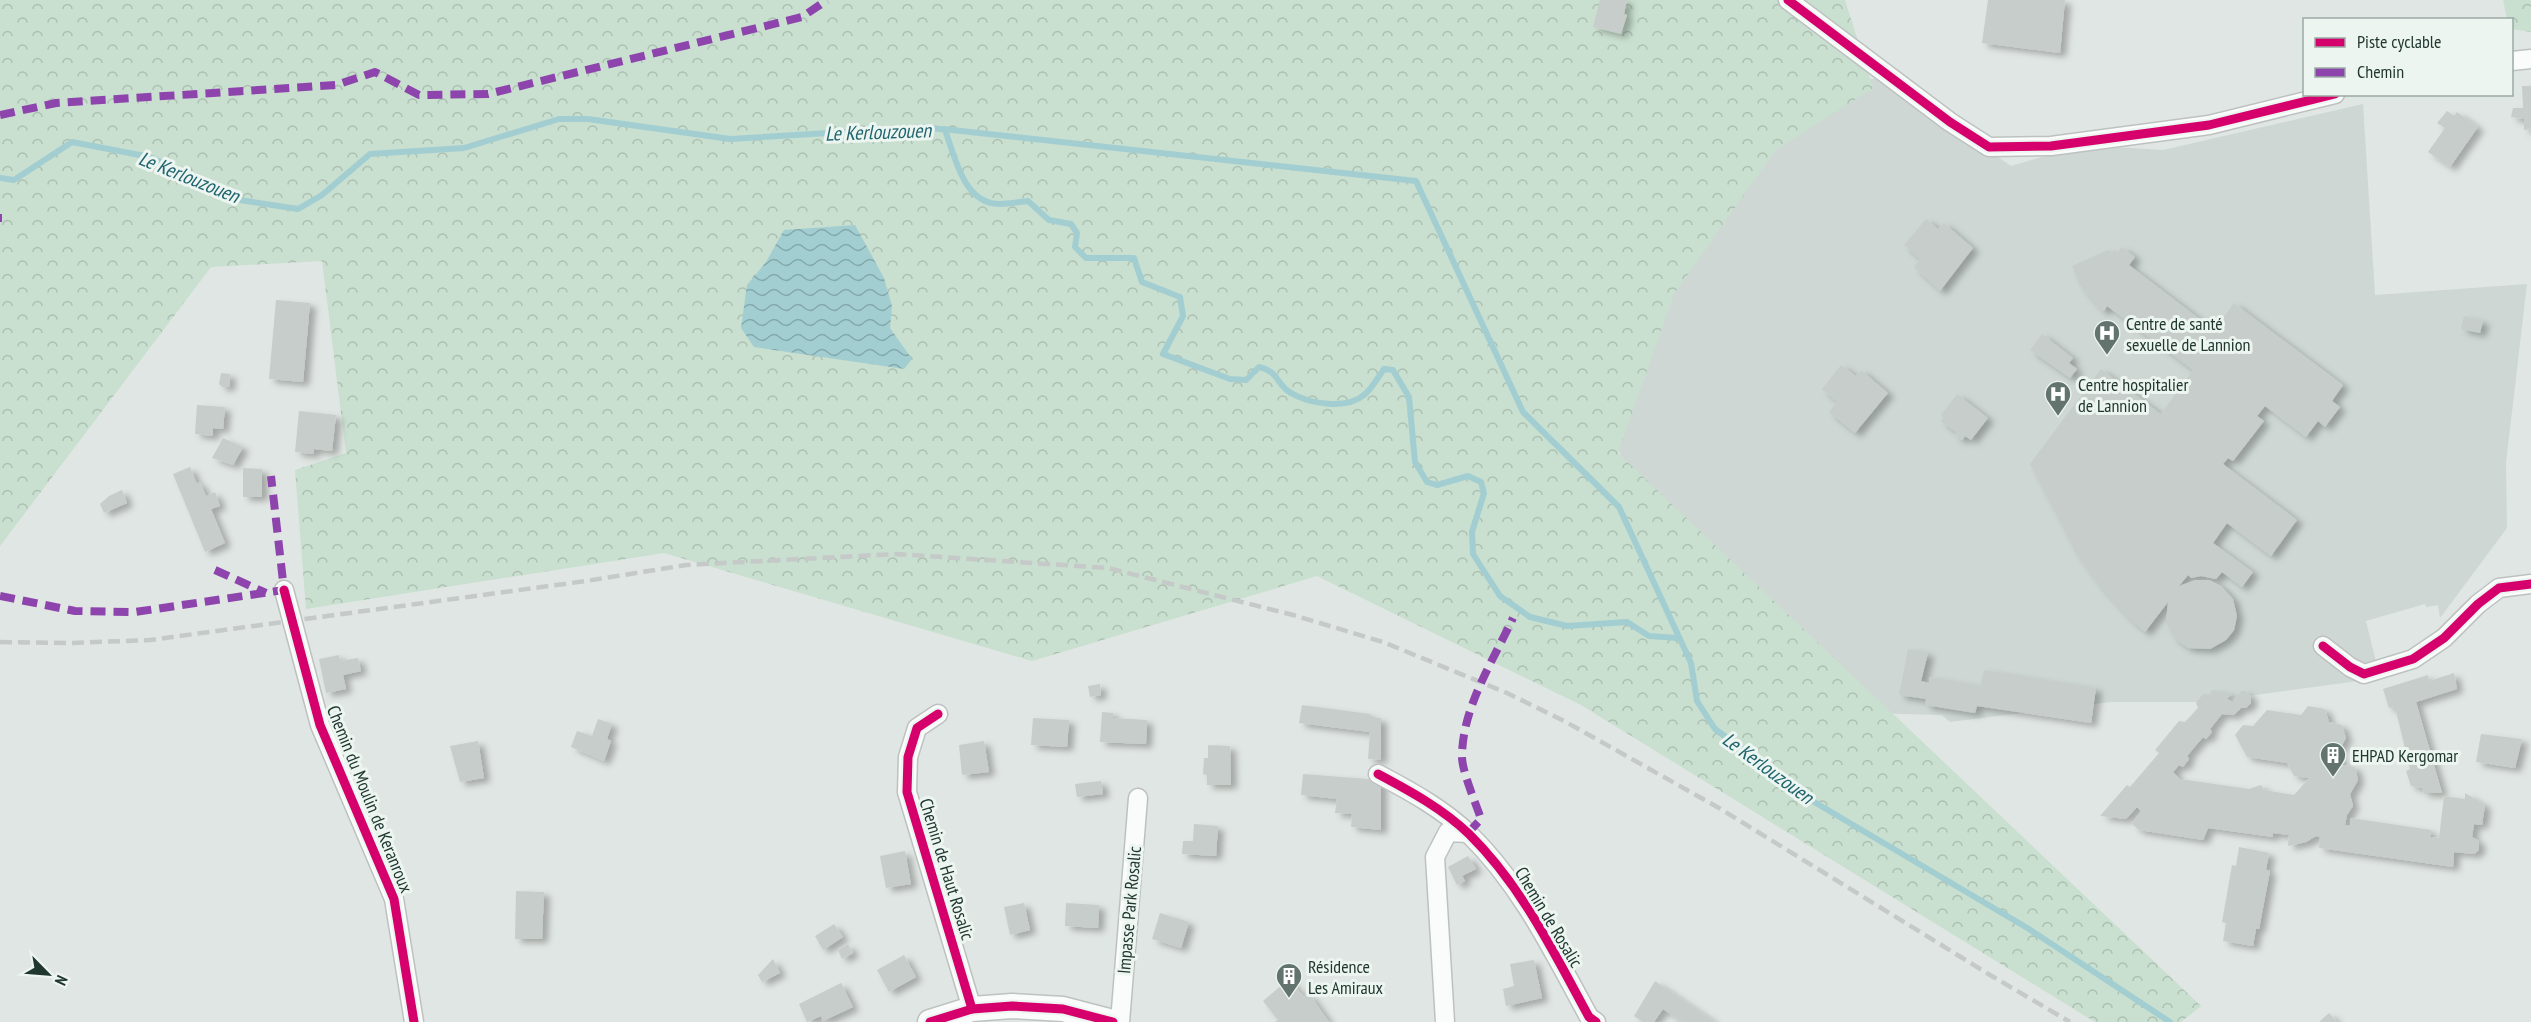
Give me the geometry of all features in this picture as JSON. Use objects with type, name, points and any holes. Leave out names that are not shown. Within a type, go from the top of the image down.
[{"type":"main road","points":[[930,1022],[972,1009],[1014,1014],[1063,1009],[1113,1022]]},
{"type":"street","points":[[1788,0],[1950,122],[1989,147],[2051,146],[2209,125],[2327,96]]},
{"type":"street","points":[[2513,61],[2531,59]]},
{"type":"street","points":[[2323,646],[2350,667],[2364,674],[2413,659],[2444,638],[2478,604],[2499,588],[2531,584]]},
{"type":"street","name":"Chemin du Moulin de Keranroux","points":[[284,590],[320,725],[394,899],[414,1022]]},
{"type":"street","name":"Chemin de Haut Rosalic","points":[[938,714],[917,728],[908,757],[906,792],[972,1009]]},
{"type":"street","name":"Chemin de Rosalic","points":[[1378,774],[1416,793],[1468,833],[1498,865],[1543,932],[1589,1017],[1596,1022]]},
{"type":"street","name":"Impasse Park Rosalic","points":[[1120,1022],[1138,798]]},
{"type":"street","points":[[1445,1022],[1435,857],[1448,832],[1468,833]]},
{"type":"shaded area","name":"Centre hospitalier de Lannion","points":[[1881,77],[2011,166],[2083,145],[2163,150],[2363,104],[2375,295],[2527,284],[2506,463],[2507,528],[2440,618],[2438,605],[2426,607],[2425,604],[2366,621],[2380,678],[2204,702],[2110,702],[1950,722],[1942,715],[1865,713],[1625,466],[1587,372],[1793,116],[1840,86]]},
{"type":"green space","points":[[0,0],[1845,0],[1873,88],[1775,151],[1674,294],[1618,453],[2201,1006],[2181,1022],[2095,1022],[1581,705],[1317,576],[1032,661],[664,553],[306,609],[295,470],[346,453],[322,261],[211,267],[0,546]]},
{"type":"green space","points":[[2503,0],[2531,0],[2531,32],[2513,29],[2513,18],[2507,18]]},
{"type":"water","points":[[855,225],[884,278],[892,306],[890,328],[912,359],[904,369],[754,347],[741,328],[747,285],[766,262],[784,230]]},
{"type":"building","points":[[1600,0],[1627,0],[1624,14],[1627,15],[1621,34],[1593,27]]},
{"type":"building","points":[[1988,0],[2065,0],[2060,53],[1982,43]]},
{"type":"building","points":[[2522,86],[2531,86],[2531,129],[2524,130],[2524,119],[2511,117],[2513,108],[2523,108]]},
{"type":"building","points":[[2447,111],[2454,116],[2457,112],[2478,127],[2450,167],[2428,152],[2445,128],[2437,123]]},
{"type":"building","points":[[1926,219],[1938,229],[1944,223],[1973,248],[1940,291],[1914,267],[1920,259],[1904,245]]},
{"type":"building","points":[[2122,247],[2135,257],[2129,265],[2214,330],[2234,303],[2343,385],[2332,401],[2340,407],[2325,427],[2318,421],[2306,437],[2265,406],[2257,416],[2264,421],[2233,461],[2228,458],[2223,464],[2297,520],[2271,556],[2227,523],[2213,543],[2253,572],[2242,587],[2222,572],[2216,579],[2201,576],[2191,578],[2188,575],[2179,586],[2196,580],[2209,580],[2221,586],[2233,599],[2237,616],[2234,630],[2226,640],[2210,649],[2188,648],[2174,638],[2166,622],[2168,602],[2145,632],[2130,619],[2099,585],[2076,553],[2030,464],[2101,369],[2161,414],[2193,370],[2107,306],[2104,311],[2101,310],[2080,285],[2072,266],[2108,250],[2115,255]]},
{"type":"building","points":[[276,300],[310,303],[303,382],[269,379]]},
{"type":"building","points":[[2464,316],[2483,321],[2480,333],[2461,329]]},
{"type":"building","points":[[2042,334],[2073,358],[2069,363],[2077,369],[2070,378],[2030,350]]},
{"type":"building","points":[[1841,365],[1856,376],[1861,370],[1888,393],[1855,433],[1829,412],[1837,402],[1822,389]]},
{"type":"building","points":[[221,373],[230,374],[229,387],[222,387],[219,384]]},
{"type":"building","points":[[1957,394],[1988,418],[1971,440],[1965,436],[1962,440],[1954,435],[1957,433],[1941,421],[1943,417],[1941,415]]},
{"type":"building","points":[[197,405],[225,407],[223,429],[213,428],[213,436],[195,434]]},
{"type":"building","points":[[299,411],[336,415],[332,451],[314,449],[313,454],[295,452]]},
{"type":"building","points":[[223,438],[243,447],[233,465],[212,458]]},
{"type":"building","points":[[190,467],[197,484],[200,482],[206,496],[215,492],[220,506],[211,509],[225,543],[205,552],[173,474]]},
{"type":"building","points":[[243,468],[262,469],[262,497],[243,497]]},
{"type":"building","points":[[122,490],[127,503],[104,513],[100,504],[109,496]]},
{"type":"building","points":[[1908,649],[1928,653],[1921,681],[1929,683],[1930,677],[1980,686],[1984,670],[2096,688],[2091,723],[1977,706],[1975,713],[1925,705],[1926,699],[1899,695]]},
{"type":"building","points":[[339,655],[340,661],[358,658],[361,671],[343,675],[346,689],[326,693],[319,659]]},
{"type":"building","points":[[2454,673],[2457,689],[2416,702],[2442,793],[2424,793],[2422,788],[2411,786],[2406,771],[2410,769],[2395,707],[2389,708],[2383,689],[2428,675],[2429,681]]},
{"type":"building","points":[[1100,684],[1101,695],[1090,697],[1088,686]]},
{"type":"building","name":"EHPAD Kergomar","points":[[2212,690],[2232,694],[2227,699],[2233,702],[2241,691],[2245,691],[2251,696],[2251,703],[2234,715],[2222,714],[2210,729],[2212,732],[2206,739],[2203,737],[2187,756],[2189,759],[2183,767],[2179,765],[2173,772],[2180,779],[2249,789],[2261,785],[2264,790],[2294,795],[2309,778],[2294,776],[2287,763],[2247,757],[2235,735],[2243,725],[2253,726],[2267,710],[2301,715],[2308,706],[2325,709],[2329,722],[2342,725],[2346,738],[2338,752],[2343,765],[2355,767],[2358,780],[2350,794],[2353,806],[2347,815],[2345,825],[2350,826],[2351,818],[2431,830],[2430,837],[2439,838],[2444,796],[2465,799],[2465,793],[2485,805],[2482,825],[2474,824],[2472,837],[2479,841],[2479,850],[2474,854],[2454,852],[2453,867],[2319,848],[2320,837],[2316,836],[2306,842],[2288,846],[2289,835],[2273,833],[2273,837],[2208,828],[2203,840],[2139,830],[2132,824],[2141,811],[2137,807],[2126,819],[2100,816],[2127,785],[2130,787],[2159,753],[2155,750],[2179,721],[2185,722],[2198,708],[2196,703],[2203,694],[2210,695]]},
{"type":"building","points":[[1302,705],[1370,714],[1370,718],[1381,718],[1381,760],[1368,759],[1370,732],[1299,723]]},
{"type":"building","points":[[1102,712],[1113,713],[1113,718],[1147,720],[1146,744],[1100,742]]},
{"type":"building","points":[[1033,718],[1069,720],[1067,747],[1031,745]]},
{"type":"building","points":[[598,719],[612,724],[607,739],[611,741],[604,761],[571,747],[577,731],[592,736]]},
{"type":"building","points":[[2481,734],[2522,739],[2515,768],[2476,762]]},
{"type":"building","points":[[478,741],[484,778],[460,782],[450,746]]},
{"type":"building","points":[[984,741],[989,772],[962,775],[959,745]]},
{"type":"building","points":[[1208,745],[1230,746],[1231,785],[1207,785],[1207,775],[1203,774],[1204,758],[1208,758]]},
{"type":"building","points":[[1303,774],[1381,780],[1381,830],[1351,827],[1352,814],[1335,813],[1337,799],[1301,795]]},
{"type":"building","points":[[1101,781],[1103,794],[1077,797],[1075,784]]},
{"type":"building","points":[[1194,824],[1218,826],[1216,856],[1182,854],[1183,841],[1193,841]]},
{"type":"building","points":[[2239,847],[2269,853],[2266,870],[2270,871],[2259,929],[2256,929],[2253,946],[2223,941],[2226,923],[2222,922],[2232,865],[2236,866]]},
{"type":"building","points":[[905,851],[911,884],[886,888],[880,856]]},
{"type":"building","points":[[1468,856],[1476,869],[1462,876],[1465,881],[1457,885],[1448,867]]},
{"type":"building","points":[[516,891],[544,892],[542,939],[515,939]]},
{"type":"building","points":[[1024,903],[1030,930],[1010,935],[1004,907]]},
{"type":"building","points":[[1066,903],[1099,905],[1098,928],[1065,926]]},
{"type":"building","points":[[1160,913],[1189,922],[1181,948],[1152,939]]},
{"type":"building","points":[[834,924],[843,937],[823,950],[815,936]]},
{"type":"building","points":[[848,944],[853,953],[842,959],[838,950]]},
{"type":"building","points":[[904,955],[916,977],[889,992],[877,970]]},
{"type":"building","points":[[773,959],[780,973],[762,982],[758,975]]},
{"type":"building","points":[[1534,960],[1542,998],[1506,1006],[1503,989],[1514,986],[1510,964]]},
{"type":"building","name":"Résidence Les Amiraux","points":[[1289,979],[1304,997],[1310,995],[1329,1022],[1275,1022],[1278,1020],[1263,1001]]},
{"type":"building","points":[[1655,981],[1715,1022],[1682,1022],[1663,1009],[1654,1022],[1643,1022],[1634,1016]]},
{"type":"building","points":[[841,983],[853,1007],[823,1021],[821,1016],[807,1022],[799,1004]]},
{"type":"building","points":[[2329,1013],[2337,1022],[2319,1022]]},
{"type":"waterway","name":"Le Kerlouzouen","points":[[0,178],[14,180],[72,142],[150,157],[240,200],[298,209],[322,195],[370,154],[464,148],[559,119],[588,119],[730,139],[927,127],[945,130],[960,173],[973,192],[981,199],[999,204],[1028,201],[1049,220],[1071,224],[1077,233],[1075,247],[1086,258],[1134,258],[1142,282],[1180,297],[1183,316],[1163,354],[1230,379],[1246,380],[1259,367],[1266,369],[1291,393],[1308,400],[1328,404],[1348,403],[1356,400],[1370,390],[1384,369],[1393,370],[1409,397],[1415,462],[1427,482],[1437,485],[1468,476],[1481,482],[1484,493],[1472,532],[1473,554],[1500,596],[1530,617],[1567,626],[1627,622],[1649,636],[1678,638]]},
{"type":"waterway","points":[[943,129],[1416,181],[1523,412],[1619,507],[1691,663],[1697,701],[1715,729],[1816,803],[2029,929],[2170,1022]]},
{"type":"railway","points":[[0,642],[71,643],[150,640],[586,581],[686,565],[896,554],[1108,568],[1293,615],[1383,642],[1507,693],[1566,722],[1719,808],[2070,1022]]},
{"type":"marked path","points":[[0,115],[56,103],[336,85],[375,72],[419,95],[488,94],[802,17],[827,0]]},
{"type":"marked path","points":[[0,596],[75,611],[135,612],[284,590],[271,476]]},
{"type":"marked path","points":[[215,570],[266,593]]},
{"type":"marked path","points":[[1468,833],[1481,819],[1463,763],[1463,739],[1480,685],[1513,618]]},
{"type":"cycle path","points":[[1788,0],[1950,122],[1989,147],[2051,146],[2209,125],[2327,96]]},
{"type":"cycle path","points":[[2323,646],[2350,667],[2364,674],[2413,659],[2444,638],[2478,604],[2499,588],[2531,584]]},
{"type":"cycle path","points":[[284,590],[320,725],[394,899],[414,1022]]},
{"type":"cycle path","points":[[938,714],[917,728],[908,757],[907,792],[972,1009]]},
{"type":"cycle path","points":[[1378,774],[1448,816],[1488,854],[1536,921],[1589,1017],[1596,1022]]},
{"type":"cycle path","points":[[930,1022],[972,1009],[1012,1006],[1063,1009],[1113,1022]]},
{"type":"place","name":"Centre de santé sexuelle de Lannion","points":[[2107,356]]},
{"type":"place","name":"Centre hospitalier de Lannion","points":[[2058,417]]},
{"type":"place","name":"EHPAD Kergomar","points":[[2333,778]]},
{"type":"place","name":"Résidence Les Amiraux","points":[[1289,999]]}]
